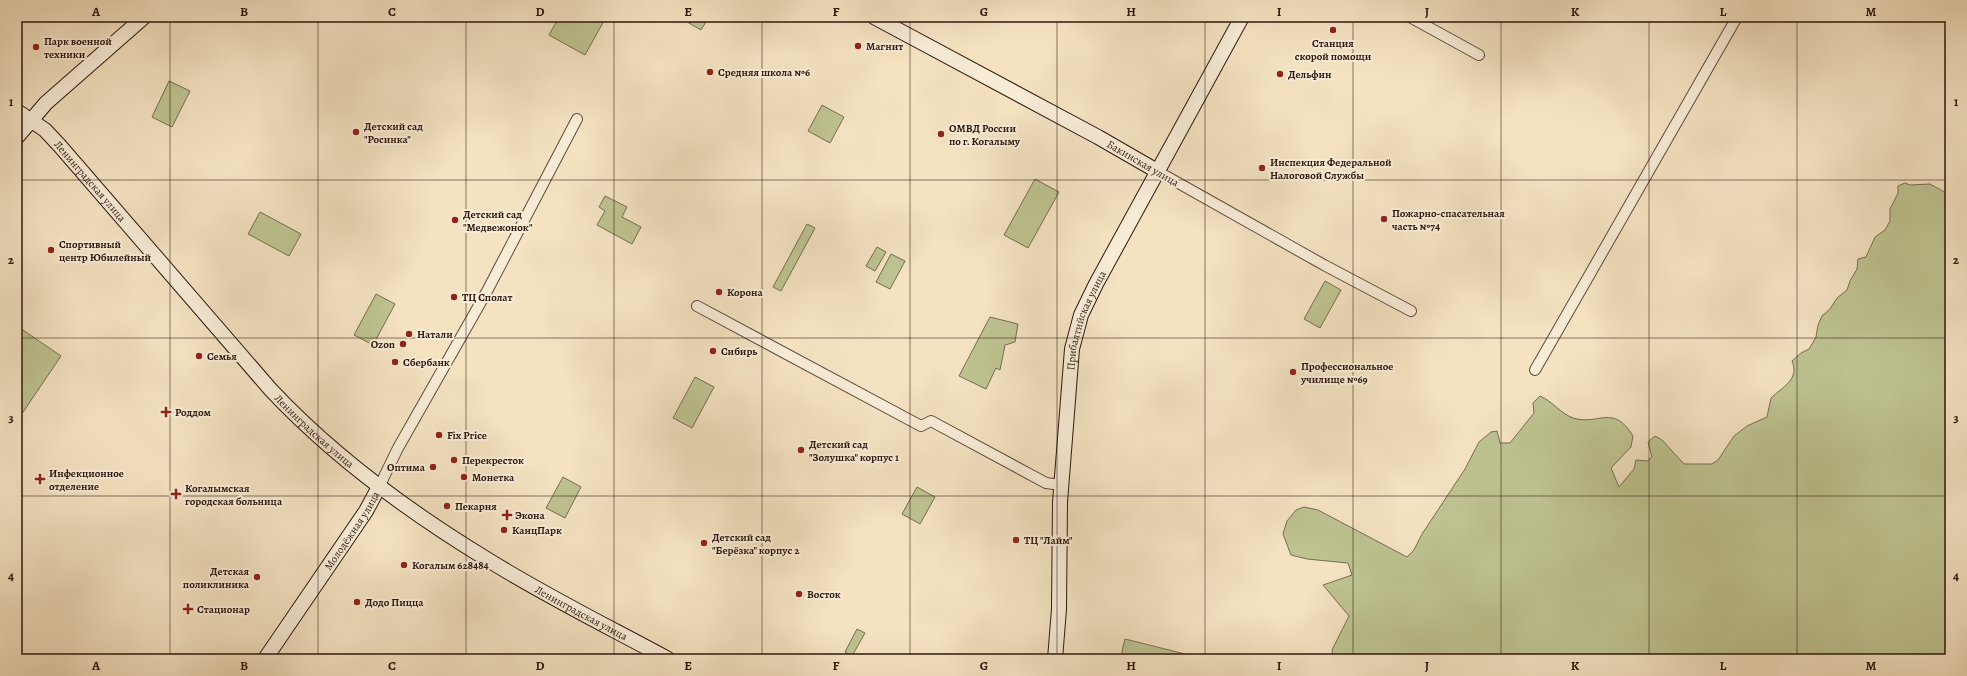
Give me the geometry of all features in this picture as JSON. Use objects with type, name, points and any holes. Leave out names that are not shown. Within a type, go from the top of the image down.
[{"type":"street","points":[[17,137],[46,103],[144,17]]},
{"type":"street","name":"Бакинская улица","points":[[874,17],[1098,137],[1324,265],[1411,311]]},
{"type":"street","name":"Прибалтийская улица","points":[[1055,659],[1059,608],[1061,485],[1070,369],[1076,332],[1090,296],[1242,17]]},
{"type":"street","points":[[1410,17],[1479,55]]},
{"type":"street","points":[[1535,370],[1737,17]]},
{"type":"street","name":"Ленинградская улица","points":[[17,111],[44,130],[60,146],[285,405],[313,433],[380,486],[486,559],[668,659]]},
{"type":"street","name":"Молодёжная улица","points":[[265,659],[366,511],[380,486],[389,463],[486,294],[577,119]]},
{"type":"street","points":[[697,306],[921,426],[931,421],[1046,483],[1061,485]]},
{"type":"green space","points":[[559,17],[568,21],[570,17],[601,17],[605,19],[585,55],[549,35]]},
{"type":"green space","points":[[683,17],[709,17],[701,30],[682,19]]},
{"type":"green space","points":[[169,81],[190,91],[172,127],[152,117]]},
{"type":"green space","points":[[822,105],[844,117],[830,143],[808,131]]},
{"type":"green space","points":[[1035,179],[1059,192],[1028,248],[1004,235]]},
{"type":"green space","points":[[1905,183],[1910,185],[1930,184],[1950,195],[1950,659],[1333,659],[1332,650],[1349,616],[1323,585],[1352,575],[1348,563],[1307,559],[1291,555],[1283,534],[1287,521],[1296,510],[1304,507],[1318,510],[1407,557],[1414,550],[1422,534],[1465,469],[1479,442],[1491,432],[1497,431],[1500,443],[1510,443],[1534,413],[1533,403],[1540,396],[1573,418],[1590,420],[1612,418],[1619,420],[1626,426],[1633,436],[1631,447],[1611,468],[1619,487],[1634,469],[1636,460],[1647,461],[1652,457],[1648,442],[1655,436],[1662,440],[1684,464],[1712,464],[1718,460],[1734,436],[1747,426],[1767,417],[1771,398],[1792,378],[1794,368],[1792,361],[1801,353],[1809,349],[1816,337],[1818,325],[1822,316],[1830,309],[1837,298],[1847,290],[1857,269],[1858,259],[1866,257],[1875,237],[1885,230],[1890,221],[1890,209],[1898,193],[1898,186]]},
{"type":"green space","points":[[605,196],[627,207],[622,217],[641,227],[632,244],[597,225],[605,211],[599,207]]},
{"type":"green space","points":[[260,212],[301,234],[289,256],[248,234]]},
{"type":"green space","points":[[807,224],[815,228],[781,291],[773,287]]},
{"type":"green space","points":[[877,247],[886,252],[875,271],[866,266]]},
{"type":"green space","points":[[891,254],[905,261],[890,289],[876,282]]},
{"type":"green space","points":[[1325,281],[1341,290],[1320,328],[1304,319]]},
{"type":"green space","points":[[376,294],[395,304],[373,345],[354,335]]},
{"type":"green space","points":[[990,317],[1018,324],[1015,342],[1005,345],[1000,370],[996,368],[986,389],[959,376]]},
{"type":"green space","points":[[17,326],[61,356],[17,421]]},
{"type":"green space","points":[[695,377],[714,387],[692,428],[673,418]]},
{"type":"green space","points":[[563,477],[581,487],[565,518],[546,508]]},
{"type":"green space","points":[[917,487],[935,497],[920,524],[902,514]]},
{"type":"green space","points":[[857,629],[865,633],[852,656],[845,652]]},
{"type":"green space","points":[[1125,639],[1205,659],[1122,659]]},
{"type":"place","name":"Станция скорой помощи","points":[[1333,30]]},
{"type":"place","name":"Магнит","points":[[858,46]]},
{"type":"place","name":"Парк военной техники","points":[[36,47]]},
{"type":"place","name":"Средняя школа №6","points":[[710,72]]},
{"type":"place","name":"Дельфин","points":[[1280,74]]},
{"type":"place","name":"Детский сад \"Росинка\"","points":[[356,132]]},
{"type":"place","name":"ОМВД России по г. Когалыму","points":[[941,134]]},
{"type":"place","name":"Инспекция Федеральной Налоговой Службы","points":[[1262,168]]},
{"type":"place","name":"Пожарно-спасательная часть №74","points":[[1384,219]]},
{"type":"place","name":"Детский сад \"Медвежонок\"","points":[[455,220]]},
{"type":"place","name":"Спортивный центр Юбилейный","points":[[51,250]]},
{"type":"place","name":"Корона","points":[[719,292]]},
{"type":"place","name":"ТЦ Сполат","points":[[454,297]]},
{"type":"place","name":"Натали","points":[[409,334]]},
{"type":"place","name":"Ozon","points":[[403,344]]},
{"type":"place","name":"Сибирь","points":[[713,351]]},
{"type":"place","name":"Семья","points":[[199,356]]},
{"type":"place","name":"Сбербанк","points":[[395,362]]},
{"type":"place","name":"Профессиональное училище №69","points":[[1293,372]]},
{"type":"place","name":"Роддом","points":[[166,412]]},
{"type":"place","name":"Fix Price","points":[[439,435]]},
{"type":"place","name":"Детский сад \"Золушка\" корпус 1","points":[[801,450]]},
{"type":"place","name":"Перекресток","points":[[454,460]]},
{"type":"place","name":"Оптима","points":[[433,467]]},
{"type":"place","name":"Монетка","points":[[464,477]]},
{"type":"place","name":"Инфекционное отделение","points":[[40,479]]},
{"type":"place","name":"Когалымская городская больница","points":[[176,494]]},
{"type":"place","name":"Пекарня","points":[[447,506]]},
{"type":"place","name":"Экона","points":[[507,515]]},
{"type":"place","name":"КанцПарк","points":[[504,530]]},
{"type":"place","name":"ТЦ \"Лайм\"","points":[[1016,540]]},
{"type":"place","name":"Детский сад \"Берёзка\" корпус 2","points":[[704,543]]},
{"type":"place","name":"Когалым 628484","points":[[404,565]]},
{"type":"place","name":"Детская поликлиника","points":[[257,577]]},
{"type":"place","name":"Восток","points":[[799,594]]},
{"type":"place","name":"Додо Пицца","points":[[357,602]]},
{"type":"place","name":"Стационар","points":[[188,609]]}]
